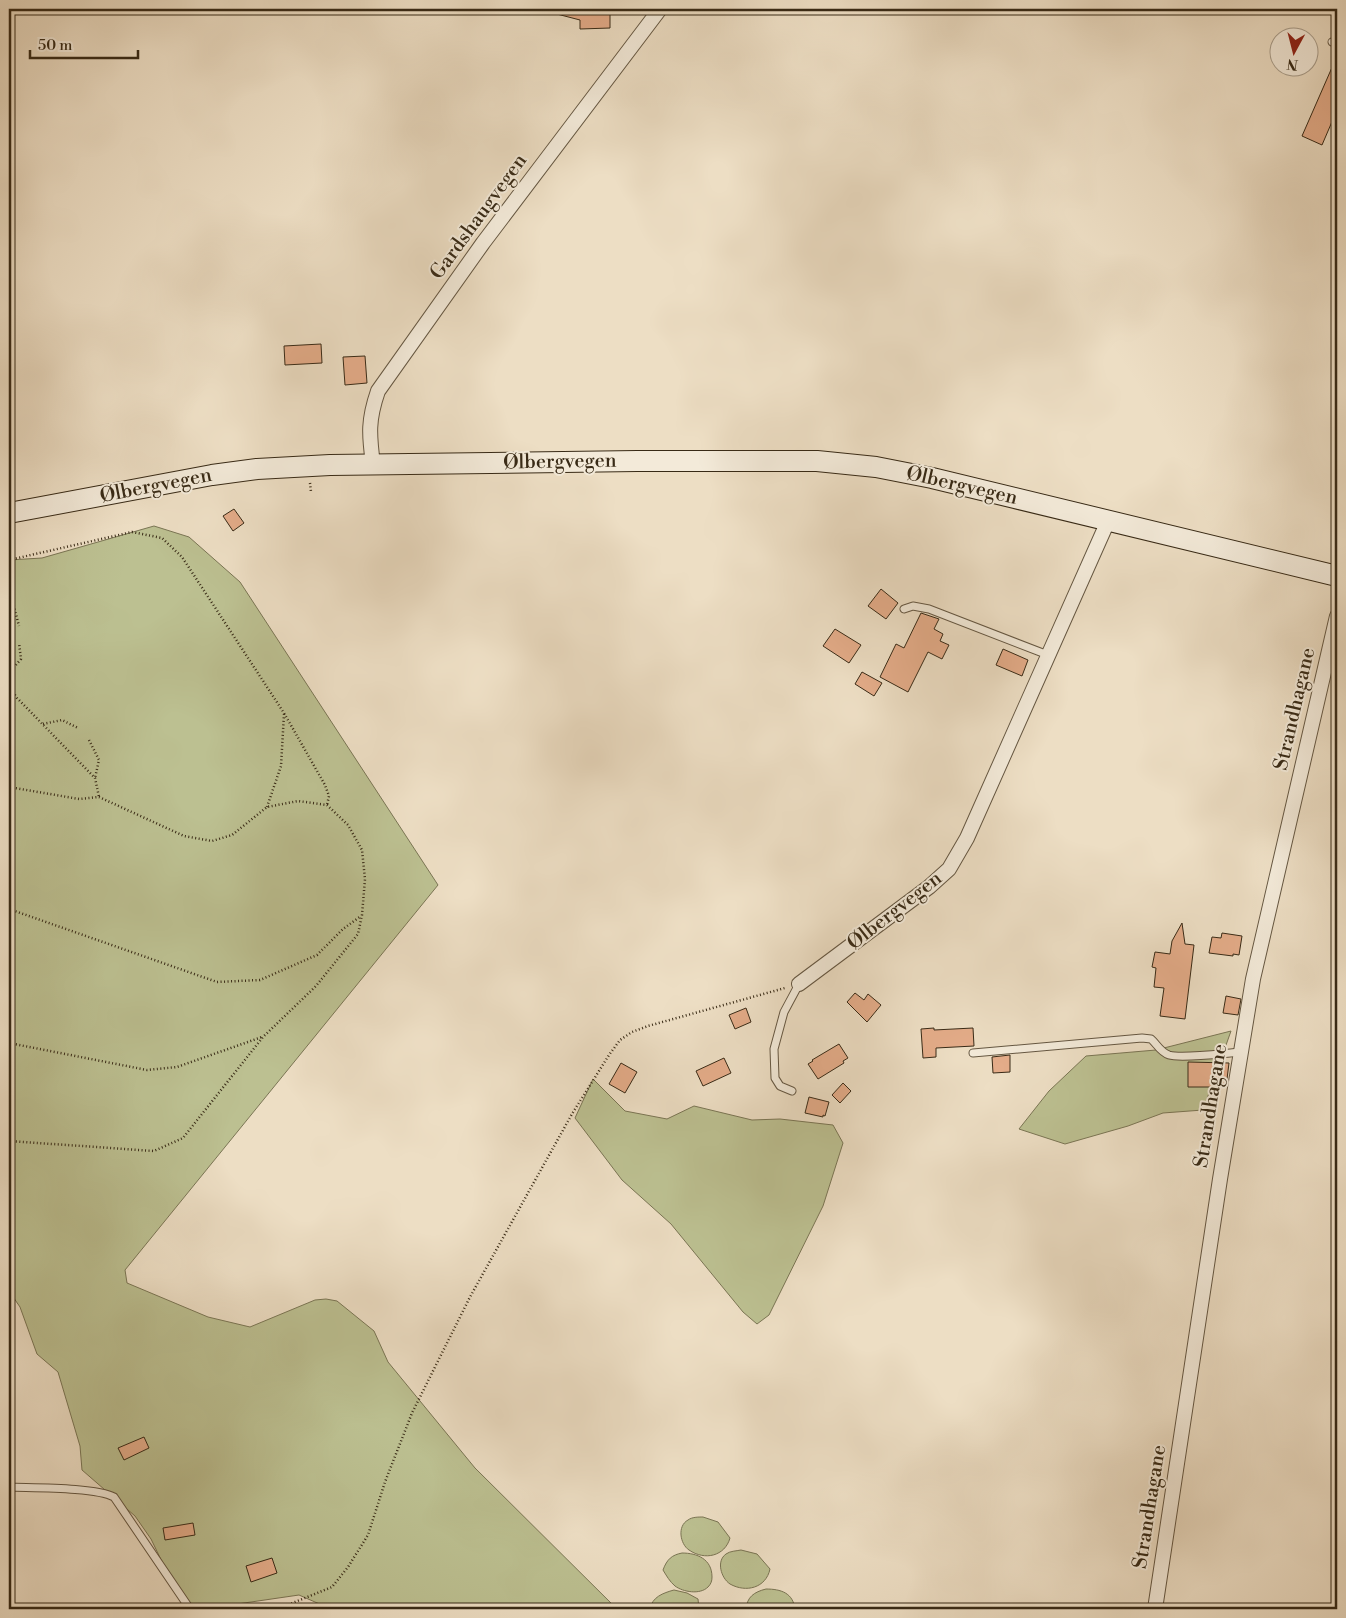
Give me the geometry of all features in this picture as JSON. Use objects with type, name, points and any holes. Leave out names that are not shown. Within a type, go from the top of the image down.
[{"type":"main road","name":"Ølbergvegen","points":[[9,513],[221,474],[257,470],[373,464],[656,460],[817,461],[876,467],[932,478],[1337,576]]},
{"type":"street","name":"Gardshaugvegen","points":[[373,464],[369,430],[372,408],[378,391],[483,243],[660,9]]},
{"type":"street","name":"Ølbergvegen","points":[[799,984],[949,869],[967,838],[1108,521]]},
{"type":"street","name":"Strandhagane","points":[[1155,1609],[1220,1179],[1253,979],[1337,616]]},
{"type":"lane","points":[[904,609],[913,606],[929,609],[1048,655]]},
{"type":"lane","points":[[792,1092],[780,1086],[775,1078],[774,1049],[784,1012],[799,984]]},
{"type":"lane","points":[[973,1053],[1142,1038],[1151,1039],[1158,1048],[1168,1055],[1184,1056],[1241,1052]]},
{"type":"lane","points":[[9,1487],[94,1492],[114,1498],[190,1609]]},
{"type":"path","points":[[9,560],[132,532],[162,538],[182,557],[284,713],[325,785],[328,796],[327,805]]},
{"type":"path","points":[[9,601],[13,603],[19,626]]},
{"type":"path","points":[[9,673],[21,659],[19,643]]},
{"type":"path","points":[[9,686],[17,698],[95,778]]},
{"type":"path","points":[[267,807],[281,766],[284,713]]},
{"type":"path","points":[[43,724],[62,720],[78,728]]},
{"type":"path","points":[[89,740],[99,760],[95,778],[98,797]]},
{"type":"path","points":[[9,787],[79,798],[98,797],[184,836],[212,841],[232,835],[267,807],[298,801],[327,805],[348,825],[362,850],[365,878],[362,915],[358,934],[316,986],[263,1037],[183,1138],[154,1151],[9,1141]]},
{"type":"path","points":[[9,909],[216,982],[260,980],[317,955],[343,929],[362,915]]},
{"type":"path","points":[[287,1609],[285,1606],[332,1587],[348,1567],[368,1535],[385,1482],[412,1413],[470,1297],[572,1114],[609,1054],[620,1040],[632,1032],[648,1026],[763,996],[799,984]]},
{"type":"path","points":[[9,1043],[147,1070],[178,1067],[263,1037]]},
{"type":"green space","points":[[154,526],[189,537],[240,582],[438,885],[125,1270],[127,1283],[208,1317],[250,1327],[315,1300],[337,1301],[374,1331],[388,1362],[475,1468],[617,1609],[331,1609],[299,1595],[203,1609],[185,1609],[151,1539],[135,1516],[82,1470],[80,1446],[58,1372],[37,1354],[20,1307],[9,1291],[9,560],[42,558]]},
{"type":"green space","points":[[1231,1031],[1203,1110],[1163,1113],[1128,1126],[1065,1144],[1019,1129],[1049,1091],[1086,1056],[1156,1050]]},
{"type":"green space","points":[[593,1079],[625,1111],[667,1119],[694,1106],[752,1120],[780,1119],[833,1125],[843,1143],[823,1206],[769,1315],[757,1324],[743,1312],[671,1224],[622,1180],[575,1118]]},
{"type":"green space","points":[[703,1517],[718,1522],[730,1538],[724,1549],[714,1555],[701,1555],[689,1550],[682,1539],[682,1526],[691,1518]]},
{"type":"green space","points":[[741,1550],[757,1554],[770,1569],[764,1581],[754,1587],[736,1587],[730,1584],[722,1574],[720,1565],[723,1557],[729,1552]]},
{"type":"green space","points":[[682,1553],[693,1554],[706,1561],[711,1571],[712,1580],[705,1590],[692,1592],[682,1590],[673,1584],[665,1574],[663,1570],[668,1560]]},
{"type":"green space","points":[[766,1589],[785,1593],[792,1599],[795,1609],[746,1609],[748,1601],[752,1596]]},
{"type":"green space","points":[[674,1590],[687,1593],[698,1599],[699,1609],[650,1609],[653,1601],[662,1594]]},
{"type":"building","points":[[554,9],[610,9],[610,28],[580,29],[580,20],[553,13]]},
{"type":"building","points":[[1337,56],[1337,110],[1322,145],[1302,136]]},
{"type":"building","points":[[321,344],[322,363],[285,365],[284,346]]},
{"type":"building","points":[[365,356],[367,383],[345,385],[343,357]]},
{"type":"building","points":[[234,509],[244,523],[233,531],[223,516]]},
{"type":"building","points":[[881,589],[898,603],[886,619],[868,606]]},
{"type":"building","points":[[921,613],[939,619],[934,629],[943,634],[940,641],[949,645],[942,659],[928,652],[908,692],[880,677],[896,644],[904,648]]},
{"type":"building","points":[[835,629],[861,645],[849,663],[823,646]]},
{"type":"building","points":[[1003,649],[1028,660],[1022,676],[996,665]]},
{"type":"building","points":[[862,672],[882,683],[874,696],[855,684]]},
{"type":"building","points":[[1182,923],[1185,944],[1194,945],[1185,1019],[1160,1016],[1164,988],[1154,987],[1156,968],[1152,967],[1155,952],[1170,954],[1172,941]]},
{"type":"building","points":[[1222,933],[1242,936],[1239,955],[1209,953],[1212,937],[1221,938]]},
{"type":"building","points":[[855,993],[864,1000],[868,994],[881,1005],[867,1022],[847,1002]]},
{"type":"building","points":[[1226,996],[1241,999],[1238,1015],[1223,1013]]},
{"type":"building","points":[[746,1008],[751,1022],[735,1029],[729,1015]]},
{"type":"building","points":[[934,1028],[934,1030],[973,1028],[974,1046],[936,1048],[936,1057],[923,1058],[921,1029]]},
{"type":"building","points":[[839,1044],[848,1058],[843,1061],[844,1063],[818,1079],[808,1064]]},
{"type":"building","points":[[1010,1055],[1010,1072],[993,1073],[992,1057]]},
{"type":"building","points":[[724,1058],[731,1073],[703,1086],[696,1071]]},
{"type":"building","points":[[1188,1062],[1229,1063],[1226,1087],[1188,1087]]},
{"type":"building","points":[[621,1063],[637,1072],[625,1093],[609,1084]]},
{"type":"building","points":[[843,1083],[851,1091],[840,1103],[832,1095]]},
{"type":"building","points":[[809,1097],[829,1102],[825,1116],[805,1113]]},
{"type":"building","points":[[144,1437],[149,1448],[124,1460],[118,1448]]},
{"type":"building","points":[[193,1523],[195,1535],[165,1540],[163,1528]]},
{"type":"building","points":[[272,1558],[277,1573],[251,1582],[246,1566]]}]
